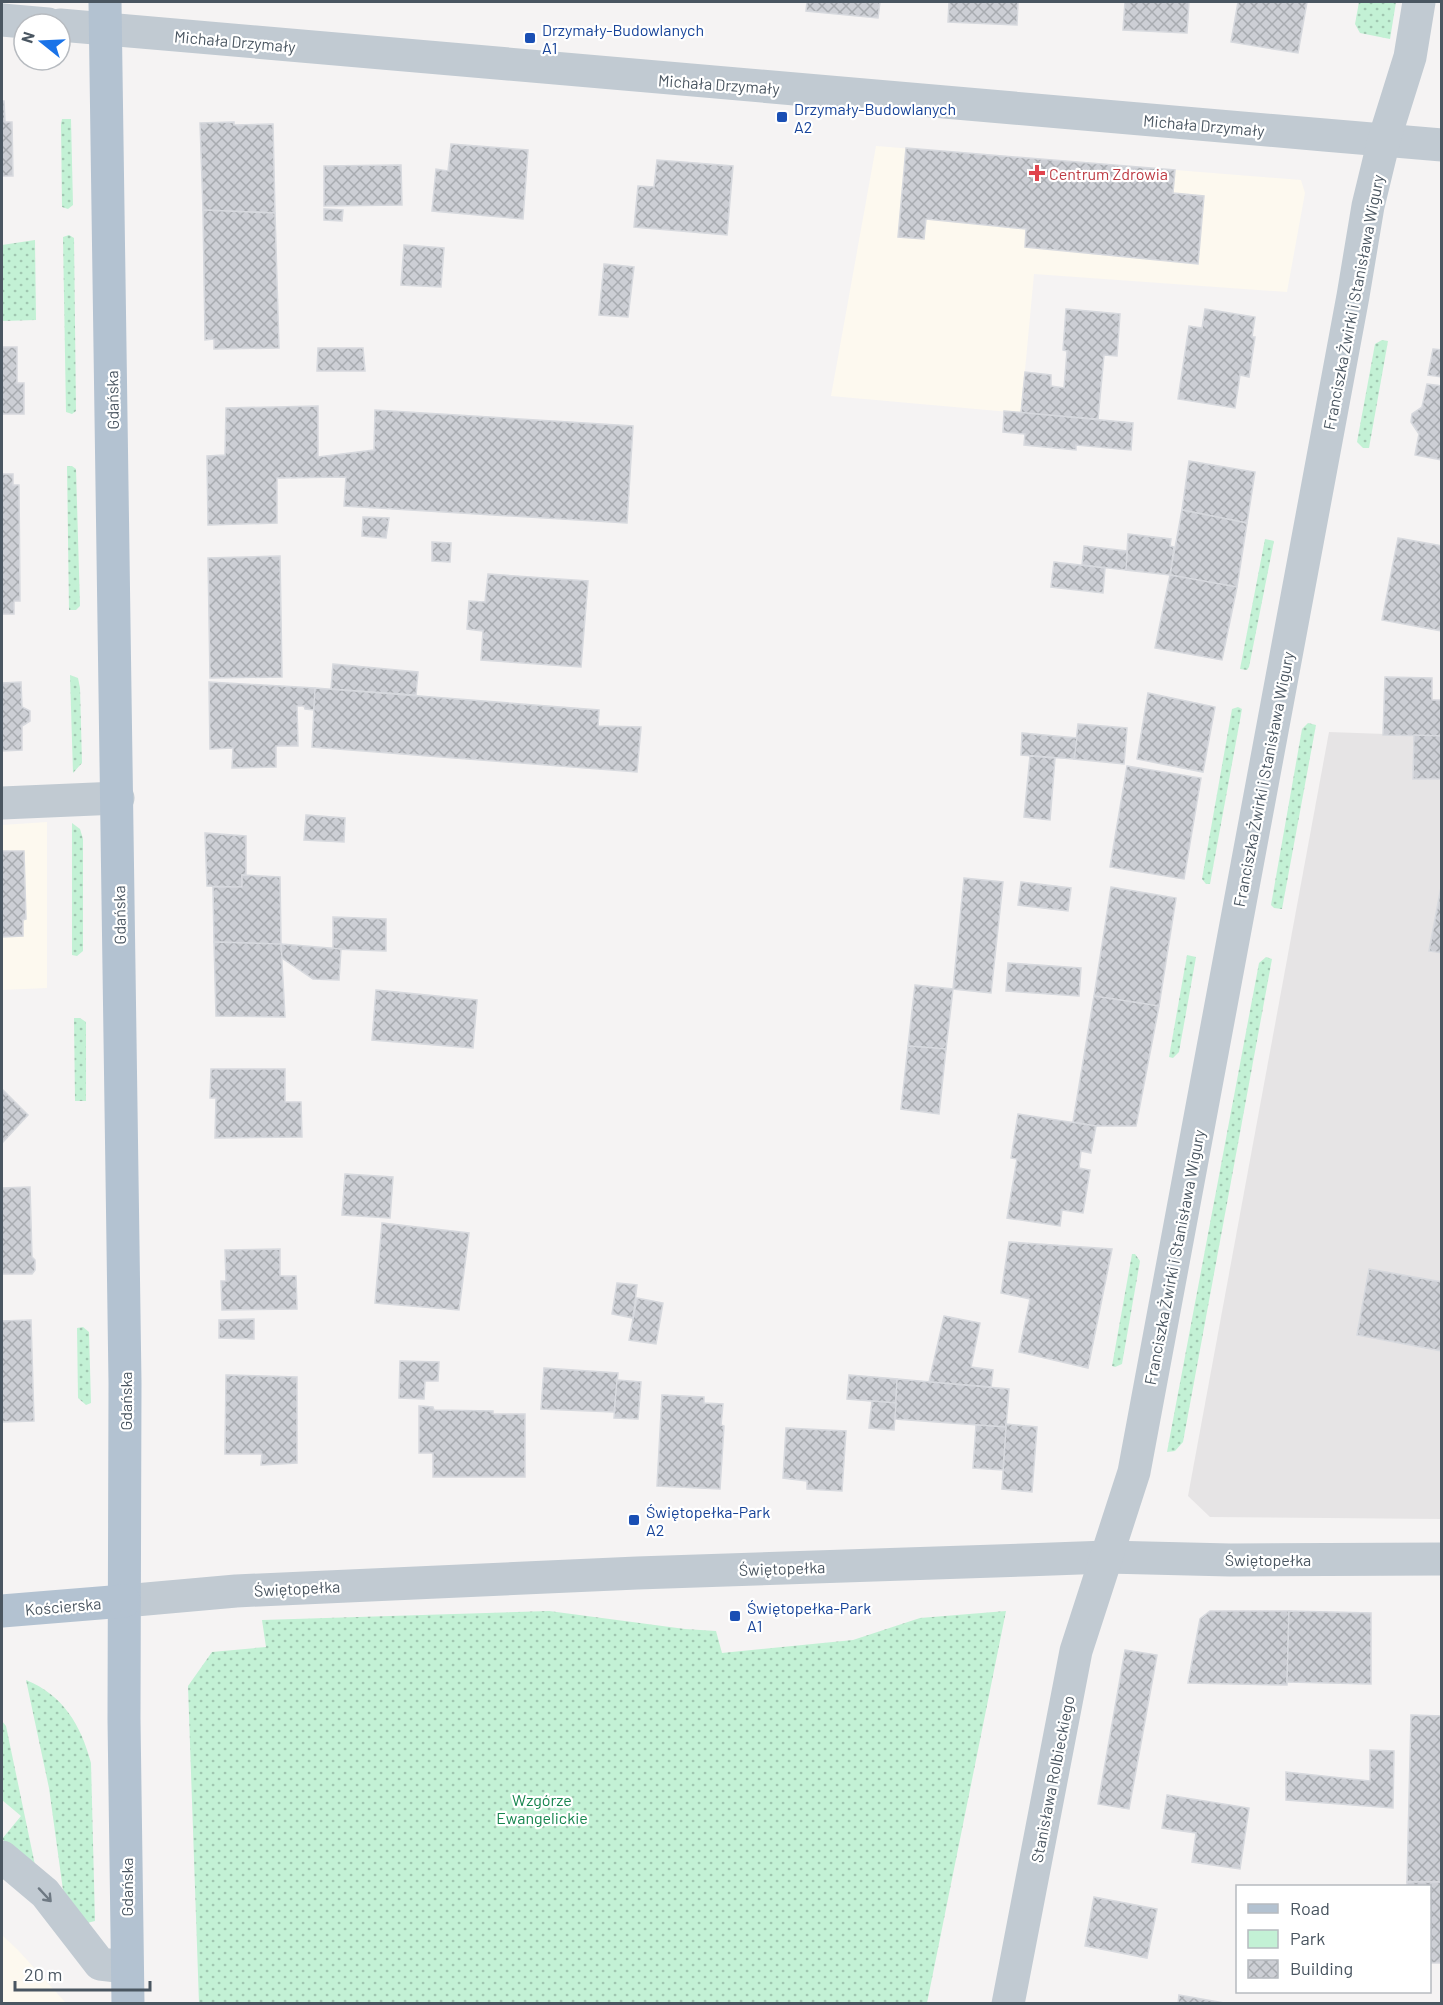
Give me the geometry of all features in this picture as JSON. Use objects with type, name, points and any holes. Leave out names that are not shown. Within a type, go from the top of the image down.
[{"type":"main road","name":"Gdańska","points":[[105,15],[125,1383],[124,1601],[128,2004]]},
{"type":"main road","name":"Kościerska","points":[[2,1611],[124,1601]]},
{"type":"street","name":"Franciszka Żwirki i Stanisława Wigury","points":[[1107,1557],[1134,1472],[1345,343],[1368,206],[1384,140],[1410,57],[1419,2]]},
{"type":"street","name":"Michała Drzymały","points":[[72,22],[105,15],[679,81],[897,97],[1442,145]]},
{"type":"street","points":[[2,803],[118,798]]},
{"type":"street","name":"Świętopełka","points":[[124,1601],[236,1591],[637,1573],[1107,1557],[1230,1560],[1442,1558]]},
{"type":"street","name":"Stanisława Rolbieckiego","points":[[1008,2004],[1076,1652],[1107,1557]]},
{"type":"street","points":[[2,1857],[45,1893],[100,1964],[126,1967]]},
{"type":"shaded area","points":[[876,146],[1301,180],[1305,193],[1287,292],[1034,274],[1021,413],[831,396]]},
{"type":"shaded area","points":[[1329,732],[1441,736],[1441,1519],[1210,1517],[1188,1496]]},
{"type":"shaded area","points":[[47,822],[47,988],[2,990],[2,825]]},
{"type":"shaded area","points":[[2,1935],[18,1950],[66,2003],[2,2003]]},
{"type":"green space","points":[[1359,2],[1396,2],[1390,39],[1360,33],[1355,24]]},
{"type":"green space","points":[[62,119],[71,119],[73,205],[68,209],[62,207]]},
{"type":"green space","points":[[69,235],[74,238],[76,411],[72,414],[66,412],[63,237]]},
{"type":"green space","points":[[35,240],[36,320],[2,321],[2,245]]},
{"type":"green space","points":[[1382,340],[1388,341],[1369,448],[1363,448],[1357,442],[1375,344]]},
{"type":"green space","points":[[67,466],[76,469],[80,606],[76,610],[69,610]]},
{"type":"green space","points":[[1265,539],[1274,541],[1249,667],[1247,670],[1240,669]]},
{"type":"green space","points":[[70,675],[78,678],[80,688],[82,763],[73,773]]},
{"type":"green space","points":[[1238,707],[1242,709],[1210,884],[1206,884],[1202,879],[1232,709]]},
{"type":"green space","points":[[1308,723],[1316,725],[1282,909],[1274,908],[1271,905],[1302,729]]},
{"type":"green space","points":[[72,823],[80,829],[83,839],[83,951],[77,956],[72,955]]},
{"type":"green space","points":[[1187,955],[1196,957],[1179,1052],[1173,1058],[1169,1057]]},
{"type":"green space","points":[[1266,957],[1272,959],[1183,1442],[1175,1451],[1167,1452],[1259,963]]},
{"type":"green space","points":[[74,1018],[80,1018],[86,1022],[86,1101],[75,1101]]},
{"type":"green space","points":[[1132,1254],[1135,1254],[1140,1261],[1122,1364],[1115,1367],[1112,1366]]},
{"type":"green space","points":[[83,1327],[89,1332],[91,1403],[86,1405],[78,1398],[77,1328]]},
{"type":"green space","name":"Wzgórze Ewangelickie","points":[[549,1611],[716,1631],[722,1653],[853,1640],[920,1618],[1006,1611],[927,2003],[199,2003],[188,1686],[212,1652],[266,1647],[262,1620]]},
{"type":"green space","points":[[26,1680],[50,1694],[69,1713],[87,1749],[91,1763],[95,1921],[87,1923],[63,1890],[49,1788]]},
{"type":"green space","points":[[2,1721],[6,1726],[35,1865],[32,1867],[2,1839],[21,1816],[2,1800]]},
{"type":"building","points":[[807,2],[880,2],[878,18],[806,11]]},
{"type":"building","points":[[949,2],[1018,2],[1017,25],[948,22]]},
{"type":"building","points":[[1125,2],[1189,2],[1187,33],[1123,30]]},
{"type":"building","points":[[1238,2],[1307,2],[1298,53],[1231,42]]},
{"type":"building","points":[[2,101],[4,101],[5,122],[12,122],[13,176],[2,176]]},
{"type":"building","points":[[234,122],[234,125],[273,124],[275,213],[203,210],[200,123]]},
{"type":"building","points":[[451,144],[528,150],[523,219],[432,211],[436,169],[448,171]]},
{"type":"building","points":[[906,148],[1175,170],[1173,193],[1204,196],[1198,264],[1025,247],[1026,229],[926,219],[924,239],[898,237]]},
{"type":"building","points":[[657,160],[733,166],[727,235],[634,227],[638,186],[654,187]]},
{"type":"building","points":[[401,165],[402,205],[324,206],[324,166]]},
{"type":"building","points":[[324,209],[343,210],[342,221],[324,220]]},
{"type":"building","points":[[203,210],[275,213],[279,348],[214,349],[214,339],[205,340]]},
{"type":"building","points":[[404,245],[444,248],[441,287],[401,285]]},
{"type":"building","points":[[604,264],[634,267],[628,317],[599,315]]},
{"type":"building","points":[[1066,309],[1120,314],[1117,356],[1104,355],[1098,419],[1021,413],[1025,372],[1051,375],[1051,386],[1064,388],[1067,351],[1063,350]]},
{"type":"building","points":[[1205,309],[1255,317],[1252,337],[1255,337],[1249,377],[1240,375],[1235,408],[1178,399],[1189,326],[1202,328]]},
{"type":"building","points":[[2,347],[17,347],[17,383],[24,383],[24,414],[2,414]]},
{"type":"building","points":[[318,348],[363,348],[365,371],[317,371]]},
{"type":"building","points":[[1433,349],[1442,350],[1442,377],[1428,375]]},
{"type":"building","points":[[1427,384],[1442,386],[1442,460],[1415,455],[1419,434],[1411,422],[1412,414],[1422,407]]},
{"type":"building","points":[[318,406],[318,457],[374,450],[375,410],[633,426],[627,523],[344,506],[346,477],[277,478],[277,523],[208,525],[207,456],[225,455],[226,408]]},
{"type":"building","points":[[1004,411],[1133,423],[1131,450],[1076,445],[1076,450],[1024,445],[1025,434],[1003,432]]},
{"type":"building","points":[[1189,461],[1255,472],[1247,523],[1182,510]]},
{"type":"building","points":[[2,474],[13,474],[13,485],[19,485],[20,601],[14,601],[14,614],[2,614]]},
{"type":"building","points":[[1182,510],[1247,523],[1237,587],[1170,575]]},
{"type":"building","points":[[363,517],[389,518],[386,538],[362,536]]},
{"type":"building","points":[[1128,534],[1171,539],[1170,546],[1174,547],[1170,575],[1126,570]]},
{"type":"building","points":[[1398,538],[1442,546],[1442,631],[1382,620]]},
{"type":"building","points":[[432,542],[451,543],[450,562],[432,561]]},
{"type":"building","points":[[1084,546],[1127,551],[1126,570],[1082,565]]},
{"type":"building","points":[[280,556],[282,677],[210,678],[208,558]]},
{"type":"building","points":[[1054,562],[1105,568],[1103,593],[1051,587]]},
{"type":"building","points":[[488,574],[588,581],[581,667],[481,660],[483,631],[467,629],[469,601],[485,602]]},
{"type":"building","points":[[1170,575],[1237,587],[1222,660],[1155,648]]},
{"type":"building","points":[[333,664],[418,672],[416,695],[331,689]]},
{"type":"building","points":[[1385,677],[1432,678],[1432,700],[1442,700],[1442,736],[1383,735]]},
{"type":"building","points":[[21,682],[22,707],[30,711],[30,721],[22,726],[22,750],[2,751],[2,683]]},
{"type":"building","points":[[209,682],[315,688],[314,710],[297,706],[298,746],[276,746],[276,767],[232,768],[233,748],[210,749]]},
{"type":"building","points":[[315,688],[599,710],[598,726],[641,727],[637,772],[312,747]]},
{"type":"building","points":[[1148,693],[1215,707],[1203,772],[1137,759]]},
{"type":"building","points":[[1078,724],[1127,728],[1124,764],[1074,759]]},
{"type":"building","points":[[1022,733],[1077,738],[1074,759],[1021,755]]},
{"type":"building","points":[[1414,735],[1442,736],[1442,779],[1413,779]]},
{"type":"building","points":[[1030,756],[1055,758],[1050,820],[1024,817]]},
{"type":"building","points":[[1127,766],[1201,778],[1184,879],[1110,867]]},
{"type":"building","points":[[306,815],[345,818],[344,842],[304,840]]},
{"type":"building","points":[[205,833],[246,836],[246,875],[242,875],[242,887],[207,886]]},
{"type":"building","points":[[2,851],[24,851],[26,919],[23,920],[23,936],[2,937]]},
{"type":"building","points":[[242,875],[280,877],[281,944],[214,942],[213,887],[242,887]]},
{"type":"building","points":[[964,878],[1003,882],[991,993],[953,989]]},
{"type":"building","points":[[1021,882],[1071,888],[1068,911],[1018,905]]},
{"type":"building","points":[[1111,887],[1176,898],[1159,1006],[1094,996]]},
{"type":"building","points":[[1442,888],[1442,953],[1429,951]]},
{"type":"building","points":[[333,917],[386,919],[386,951],[333,949]]},
{"type":"building","points":[[214,942],[281,944],[285,1017],[216,1016]]},
{"type":"building","points":[[281,944],[341,949],[339,980],[313,979],[282,958]]},
{"type":"building","points":[[1008,963],[1081,968],[1079,996],[1006,991]]},
{"type":"building","points":[[915,985],[953,989],[946,1049],[908,1046]]},
{"type":"building","points":[[376,990],[477,1000],[473,1048],[372,1040]]},
{"type":"building","points":[[1094,996],[1159,1006],[1136,1126],[1096,1126],[1073,1122]]},
{"type":"building","points":[[908,1046],[946,1049],[939,1114],[901,1109]]},
{"type":"building","points":[[211,1069],[285,1069],[285,1102],[301,1102],[302,1137],[215,1138],[216,1098],[210,1098]]},
{"type":"building","points":[[2,1089],[28,1115],[2,1143]]},
{"type":"building","points":[[1018,1114],[1096,1126],[1091,1153],[1081,1151],[1079,1168],[1090,1170],[1083,1213],[1062,1210],[1060,1226],[1007,1218],[1017,1159],[1011,1158]]},
{"type":"building","points":[[345,1174],[393,1177],[390,1218],[342,1215]]},
{"type":"building","points":[[30,1187],[32,1257],[35,1260],[35,1270],[32,1274],[2,1274],[2,1188]]},
{"type":"building","points":[[382,1223],[469,1233],[459,1310],[375,1303]]},
{"type":"building","points":[[1009,1242],[1112,1249],[1088,1368],[1019,1352],[1030,1299],[1001,1293]]},
{"type":"building","points":[[280,1249],[280,1276],[296,1276],[297,1309],[222,1310],[221,1281],[226,1281],[225,1250]]},
{"type":"building","points":[[1369,1269],[1442,1282],[1442,1351],[1357,1335]]},
{"type":"building","points":[[617,1283],[637,1285],[633,1318],[612,1314]]},
{"type":"building","points":[[637,1298],[663,1303],[656,1344],[629,1340]]},
{"type":"building","points":[[944,1316],[980,1323],[971,1367],[993,1370],[991,1387],[929,1382]]},
{"type":"building","points":[[254,1319],[254,1339],[219,1338],[219,1320]]},
{"type":"building","points":[[31,1320],[34,1421],[2,1422],[2,1321]]},
{"type":"building","points":[[400,1361],[439,1362],[438,1381],[425,1381],[424,1399],[399,1398]]},
{"type":"building","points":[[544,1368],[618,1373],[614,1412],[541,1409]]},
{"type":"building","points":[[226,1375],[297,1377],[297,1463],[261,1465],[262,1454],[225,1454]]},
{"type":"building","points":[[849,1375],[897,1379],[896,1403],[847,1399]]},
{"type":"building","points":[[897,1379],[1009,1389],[1006,1427],[895,1419]]},
{"type":"building","points":[[617,1380],[641,1382],[638,1419],[614,1418]]},
{"type":"building","points":[[662,1395],[704,1397],[704,1403],[723,1404],[720,1489],[657,1486]]},
{"type":"building","points":[[872,1401],[896,1403],[894,1430],[869,1428]]},
{"type":"building","points":[[419,1406],[433,1407],[434,1410],[525,1414],[525,1477],[433,1477],[433,1453],[419,1453]]},
{"type":"building","points":[[1006,1424],[1037,1427],[1032,1492],[1002,1489]]},
{"type":"building","points":[[976,1425],[1006,1427],[1003,1470],[973,1468]]},
{"type":"building","points":[[786,1428],[846,1431],[842,1491],[807,1489],[807,1481],[783,1478]]},
{"type":"building","points":[[1210,1611],[1289,1611],[1287,1685],[1188,1683],[1200,1619]]},
{"type":"building","points":[[1289,1611],[1371,1613],[1371,1684],[1287,1682]]},
{"type":"building","points":[[1125,1650],[1157,1655],[1129,1809],[1098,1804]]},
{"type":"building","points":[[1411,1715],[1442,1716],[1442,1882],[1407,1882]]},
{"type":"building","points":[[1370,1750],[1394,1751],[1393,1808],[1286,1800],[1286,1772],[1370,1781]]},
{"type":"building","points":[[1167,1795],[1249,1808],[1240,1869],[1192,1862],[1196,1833],[1162,1828]]},
{"type":"building","points":[[1407,1882],[1442,1882],[1442,1963],[1431,1963],[1431,1885],[1407,1885]]},
{"type":"building","points":[[1094,1897],[1157,1909],[1147,1958],[1085,1946]]},
{"type":"building","points":[[1179,1995],[1230,2004],[1178,2004]]},
{"type":"place","name":"Drzymały-Budowlanych A1","points":[[530,38]]},
{"type":"place","name":"Drzymały-Budowlanych A2","points":[[782,117]]},
{"type":"place","name":"Centrum Zdrowia","points":[[1037,173]]},
{"type":"place","name":"Świętopełka-Park A2","points":[[634,1520]]},
{"type":"place","name":"Świętopełka-Park A1","points":[[735,1616]]}]
